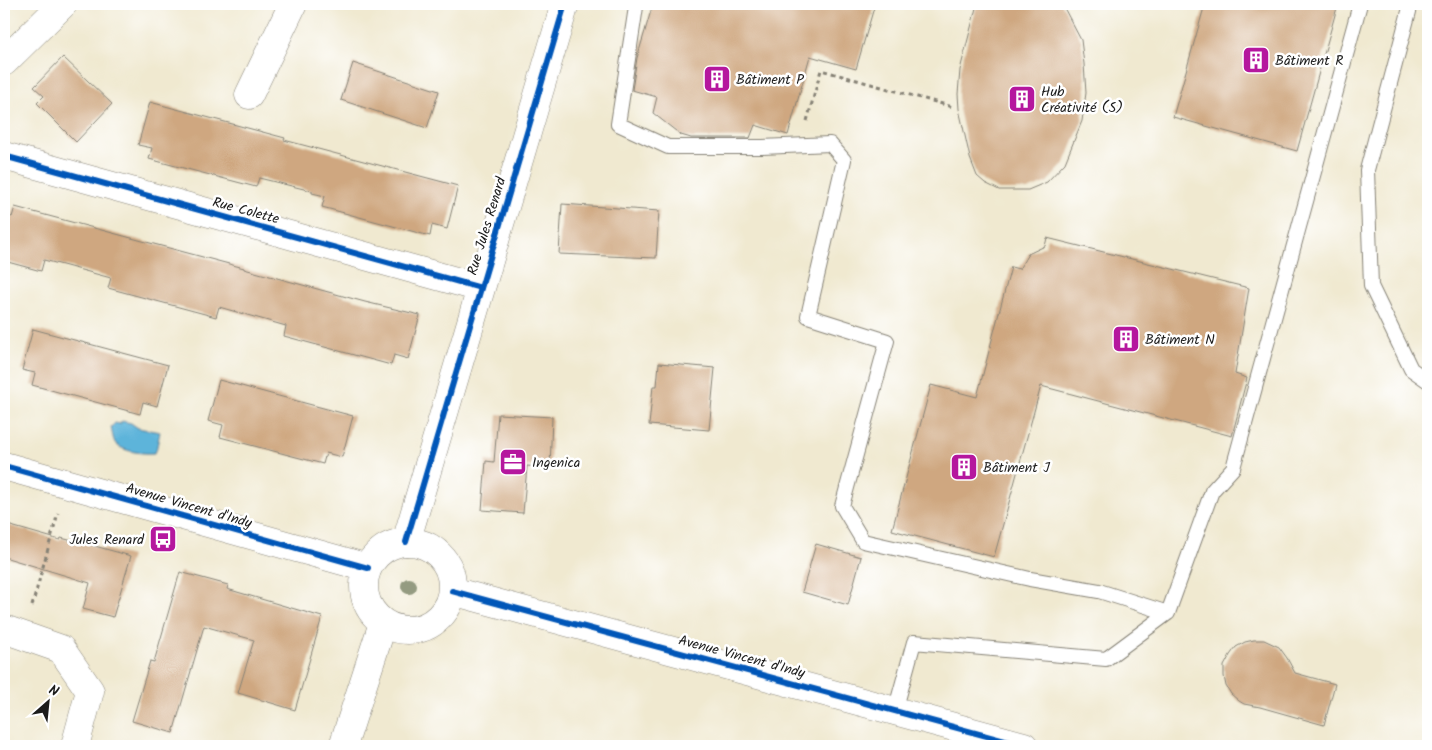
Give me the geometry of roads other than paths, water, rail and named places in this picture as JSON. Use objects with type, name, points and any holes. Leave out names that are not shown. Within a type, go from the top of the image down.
[{"type":"street","points":[[4,62],[63,4]]},
{"type":"street","points":[[249,95],[293,4]]},
{"type":"street","name":"Rue Jules Renard","points":[[406,542],[565,4]]},
{"type":"street","name":"Rue Colette","points":[[4,156],[481,288]]},
{"type":"street","name":"Avenue Vincent d'Indy","points":[[4,466],[368,568]]},
{"type":"street","points":[[406,542],[424,545],[440,556],[450,572],[452,591],[447,608],[435,622],[418,630],[400,630],[383,623],[369,608],[364,589],[368,568],[376,555],[390,546],[406,542]]},
{"type":"street","name":"Avenue Vincent d'Indy","points":[[452,591],[1024,746]]},
{"type":"street","points":[[343,746],[383,623]]},
{"type":"street","points":[[14,632],[61,650],[90,691],[75,746]]},
{"type":"lane","points":[[895,711],[914,642],[1106,659],[1168,613],[1212,491],[1233,468],[1360,4]]},
{"type":"lane","points":[[1411,4],[1367,170],[1371,286],[1411,369],[1428,381]]},
{"type":"lane","points":[[636,7],[618,124],[668,147],[762,147],[830,144],[844,160],[808,316],[887,341],[842,506],[863,541],[1030,579],[1098,591],[1168,613]]},
{"type":"water","points":[[122,421],[131,423],[138,428],[160,432],[156,451],[154,453],[139,453],[118,446],[114,441],[111,427],[115,423],[120,424]]},
{"type":"place","name":"Bâtiment R","points":[[1256,60]]},
{"type":"place","name":"Bâtiment P","points":[[717,79]]},
{"type":"place","name":"Hub Créativité (S)","points":[[1022,99]]},
{"type":"place","name":"Bâtiment N","points":[[1126,339]]},
{"type":"place","name":"Ingenica","points":[[513,462]]},
{"type":"place","name":"Bâtiment J","points":[[964,467]]},
{"type":"place","name":"Jules Renard","points":[[163,539]]}]
